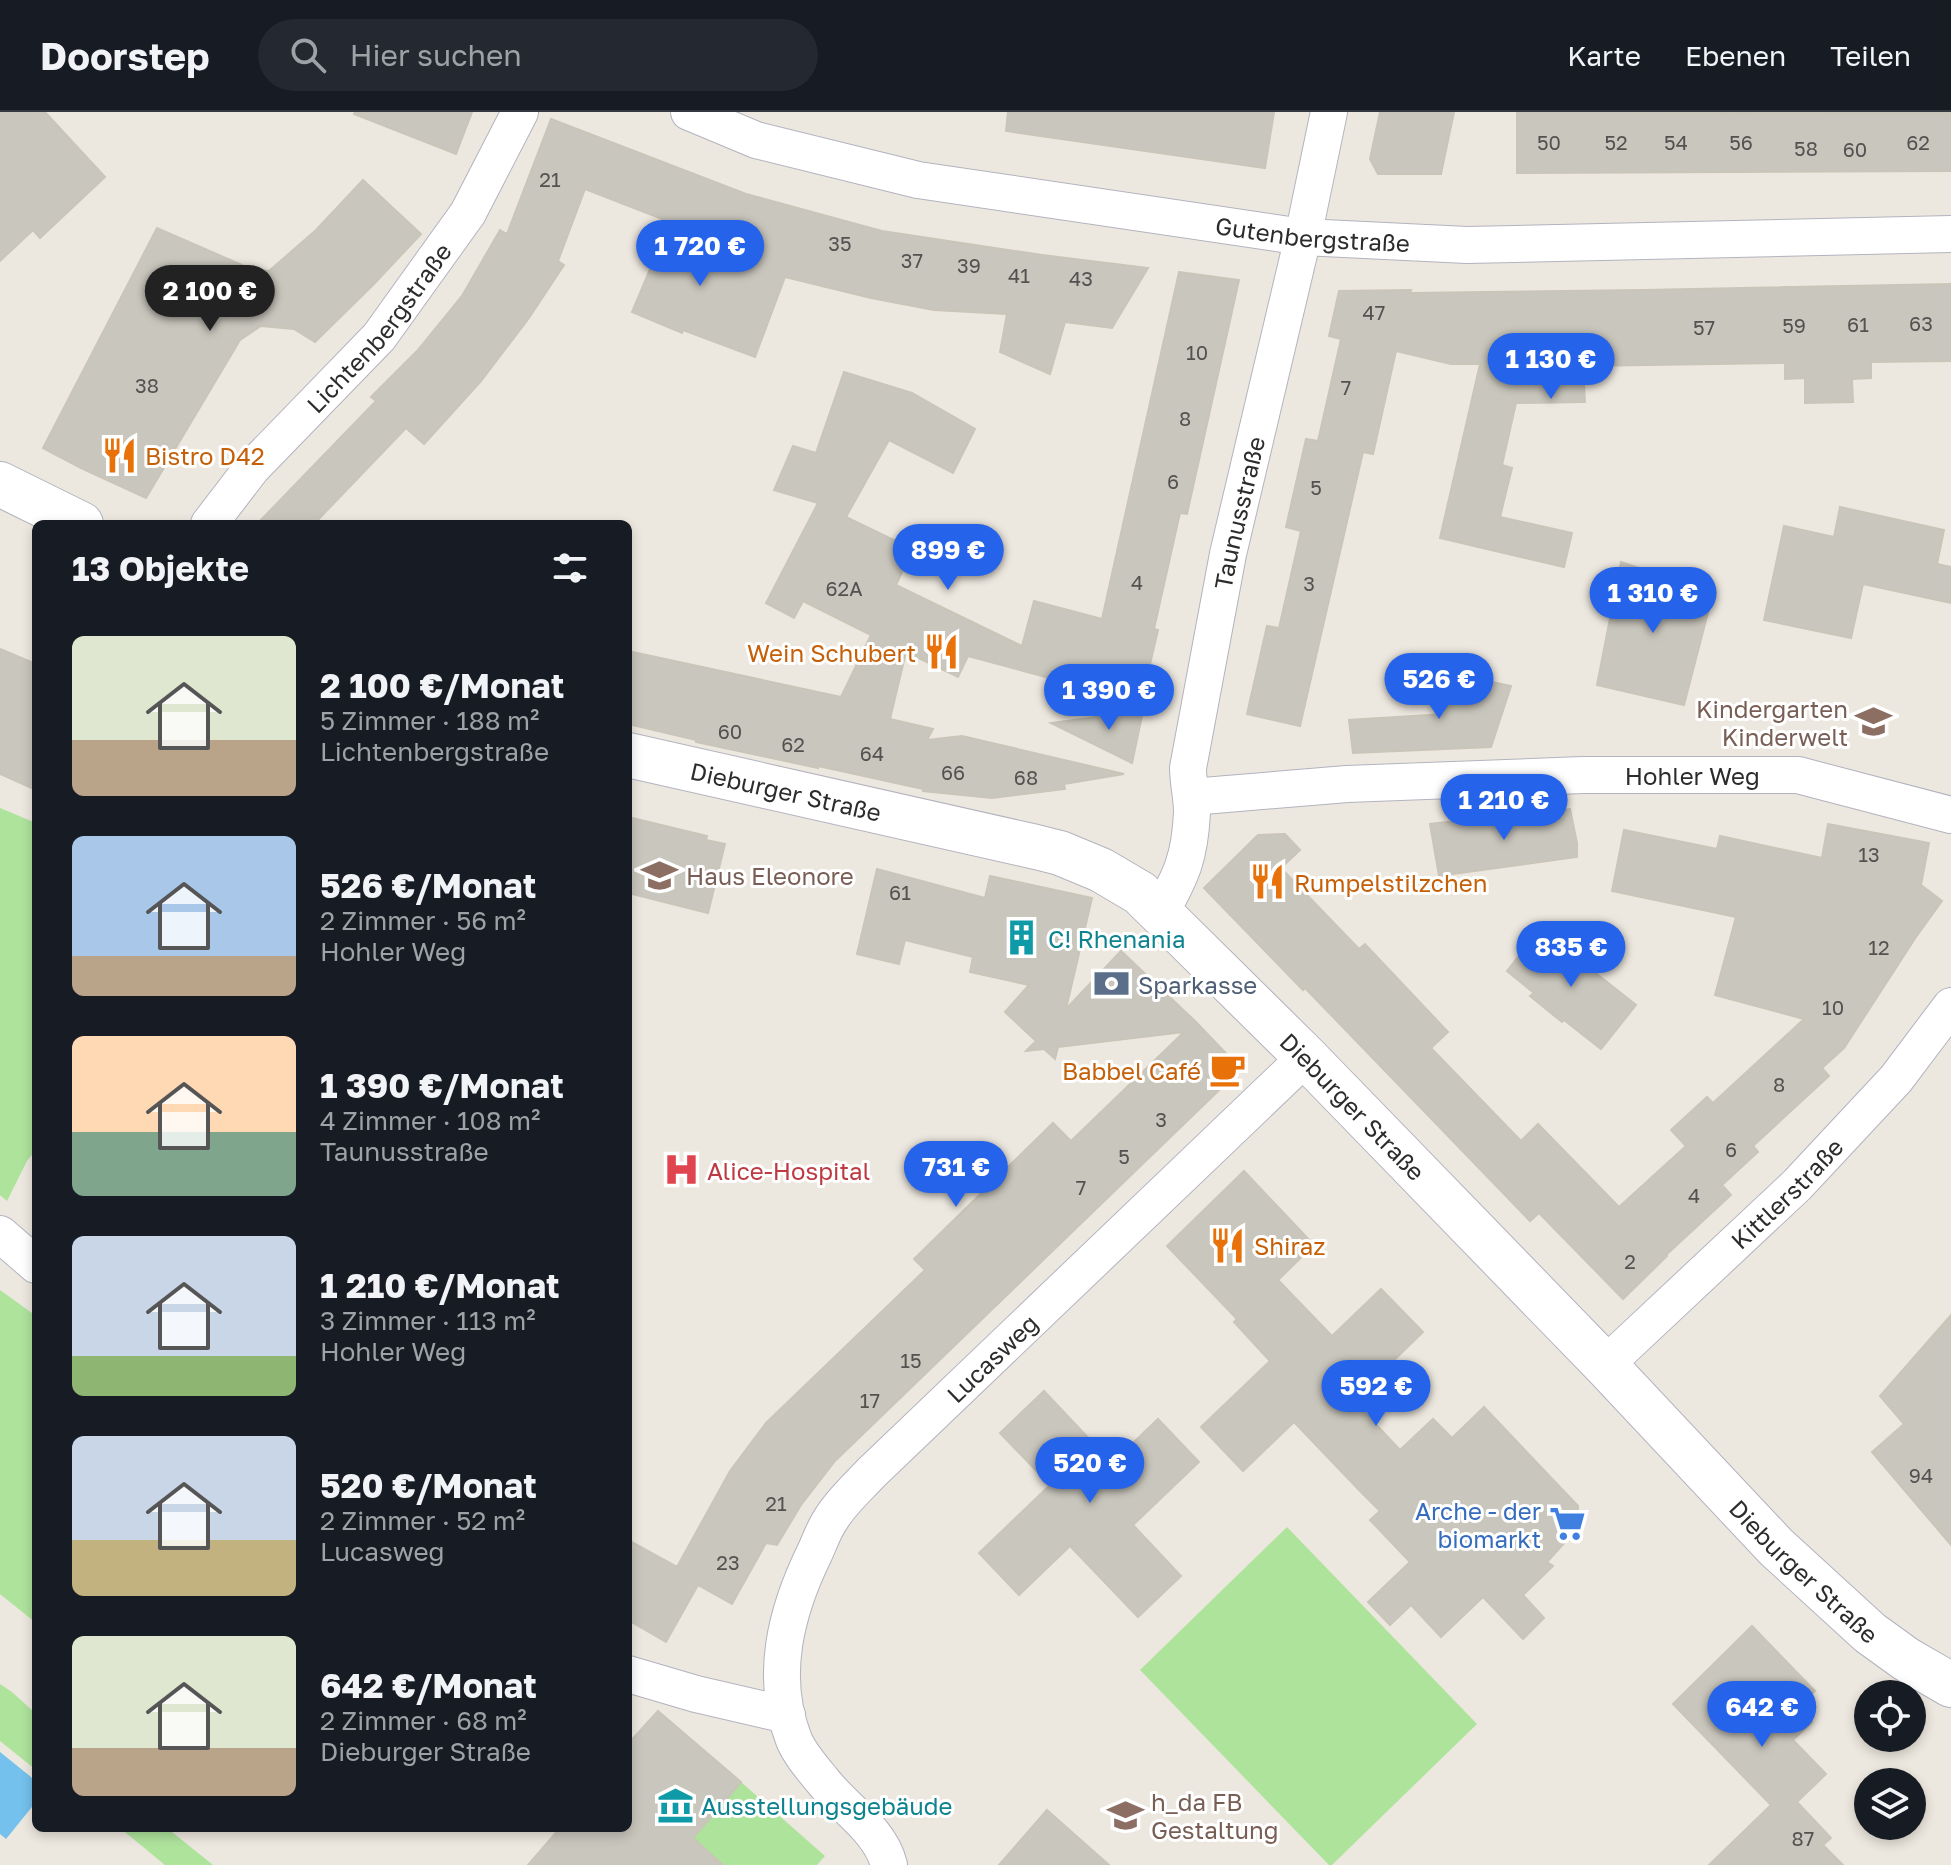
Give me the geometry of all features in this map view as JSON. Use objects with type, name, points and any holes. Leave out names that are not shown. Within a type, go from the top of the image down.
[{"type":"main road","points":[[0,484],[73,520]]},
{"type":"main road","name":"Dieburger Straße","points":[[632,756],[1060,853],[1101,870],[1140,893],[1306,1057],[1605,1365],[1776,1547],[1870,1633],[1906,1659],[1951,1685]]},
{"type":"street","name":"Lichtenbergstraße","points":[[212,520],[252,468],[379,337],[468,213],[520,112]]},
{"type":"street","name":"Gutenbergstraße","points":[[689,112],[756,140],[918,180],[1303,237],[1467,245],[1951,234]]},
{"type":"street","name":"Taunusstraße","points":[[1160,913],[1187,859],[1192,809],[1188,768],[1228,554],[1303,237],[1329,112]]},
{"type":"street","name":"Hohler Weg","points":[[1191,797],[1347,784],[1583,775],[1798,775],[1951,815]]},
{"type":"street","name":"Kittlerstraße","points":[[1605,1365],[1797,1185],[1896,1079],[1951,1006]]},
{"type":"street","name":"Lucasweg","points":[[889,1865],[886,1852],[875,1837],[810,1765],[795,1742],[787,1715],[781,1676],[783,1645],[805,1571],[831,1518],[871,1473],[1306,1057]]},
{"type":"street","points":[[0,1234],[32,1262]]},
{"type":"street","points":[[632,1675],[787,1715]]},
{"type":"green space","points":[[0,808],[32,821],[32,1155],[7,1201],[0,1195]]},
{"type":"green space","points":[[0,1290],[32,1313],[32,1620],[0,1594]]},
{"type":"green space","points":[[1287,1527],[1477,1724],[1332,1865],[1140,1670]]},
{"type":"green space","points":[[0,1684],[32,1710],[32,1767],[0,1741]]},
{"type":"green space","points":[[741,1782],[825,1856],[817,1865],[721,1865],[693,1838]]},
{"type":"green space","points":[[125,1832],[172,1832],[213,1865],[165,1865]]},
{"type":"water","points":[[0,1752],[32,1778],[32,1807],[6,1839],[0,1834]]},
{"type":"building","points":[[0,112],[45,112],[105,177],[40,238],[33,230],[0,261]]},
{"type":"building","points":[[355,112],[472,112],[456,154]]},
{"type":"building","points":[[1008,112],[1274,112],[1265,168],[1006,131]]},
{"type":"building","points":[[1380,112],[1454,112],[1441,174],[1378,174],[1370,159]]},
{"type":"building","points":[[1517,112],[1951,113],[1951,171],[1517,173]]},
{"type":"building","points":[[551,119],[746,194],[882,231],[1148,268],[1112,328],[1065,322],[1050,374],[1000,352],[1007,314],[934,310],[785,277],[755,357],[683,330],[682,333],[632,312],[670,222],[585,189],[558,261],[564,265],[481,381],[424,444],[406,428],[318,520],[261,520],[376,401],[371,397],[418,350],[462,296],[500,230],[507,234]]},
{"type":"building","points":[[363,180],[421,234],[315,342],[294,329],[261,326],[240,340],[146,498],[43,448],[157,228],[251,269],[269,271],[316,230]]},
{"type":"building","points":[[1179,272],[1239,280],[1187,514],[1180,513],[1141,703],[968,656],[958,677],[906,652],[890,719],[933,729],[927,740],[962,736],[1124,774],[1064,784],[1065,789],[992,798],[923,791],[696,742],[632,725],[632,652],[841,697],[871,635],[803,601],[794,618],[766,603],[818,503],[774,490],[793,446],[816,453],[844,372],[912,393],[975,429],[953,473],[889,440],[846,517],[898,542],[895,550],[909,557],[896,585],[1022,646],[1034,601],[1102,619]]},
{"type":"building","points":[[1951,284],[1951,361],[1871,362],[1871,378],[1852,379],[1853,402],[1805,403],[1805,378],[1785,379],[1785,363],[1583,366],[1585,402],[1516,403],[1502,465],[1512,468],[1500,517],[1572,533],[1564,567],[1440,538],[1480,364],[1451,364],[1396,351],[1373,454],[1363,452],[1300,726],[1247,714],[1267,626],[1279,628],[1301,531],[1286,527],[1306,439],[1318,441],[1341,339],[1329,336],[1339,291],[1411,290],[1410,293]]},
{"type":"building","points":[[1840,507],[1944,530],[1937,564],[1951,567],[1951,603],[1863,584],[1851,638],[1764,620],[1784,526],[1834,537]]},
{"type":"building","points":[[1621,562],[1713,593],[1684,705],[1597,685]]},
{"type":"building","points":[[0,649],[32,662],[32,788],[0,774]]},
{"type":"building","points":[[1444,672],[1511,686],[1491,747],[1353,753],[1349,720],[1445,714]]},
{"type":"building","points":[[1143,711],[1132,763],[1051,723]]},
{"type":"building","points":[[1570,809],[1577,857],[1439,876],[1430,824]]},
{"type":"building","points":[[632,818],[707,836],[706,840],[725,844],[708,913],[632,894]]},
{"type":"building","points":[[1828,824],[1929,843],[1921,885],[1942,901],[1844,1048],[1822,1068],[1829,1076],[1753,1146],[1758,1152],[1722,1185],[1731,1195],[1623,1299],[1539,1213],[1530,1221],[1204,888],[1258,835],[1285,834],[1300,850],[1281,868],[1359,949],[1365,944],[1448,1032],[1431,1048],[1521,1141],[1538,1124],[1619,1207],[1686,1146],[1671,1130],[1707,1097],[1713,1103],[1804,1019],[1715,995],[1736,917],[1612,891],[1624,830],[1717,849],[1720,836],[1822,858]]},
{"type":"building","points":[[877,869],[985,898],[990,876],[1092,898],[1066,1009],[1121,951],[1241,1069],[835,1461],[801,1505],[777,1545],[766,1543],[732,1604],[698,1585],[666,1642],[632,1622],[632,1542],[677,1567],[730,1471],[766,1423],[925,1270],[914,1259],[1053,1123],[1071,1141],[1184,1032],[1058,1047],[1055,1059],[1044,1049],[1026,1051],[1036,1041],[1005,1012],[1029,985],[970,972],[973,957],[905,940],[899,964],[857,954]]},
{"type":"building","points":[[1540,929],[1636,1005],[1601,1049],[1530,996],[1534,993],[1507,971]]},
{"type":"building","points":[[1244,1171],[1314,1245],[1278,1280],[1332,1336],[1381,1289],[1423,1332],[1353,1400],[1400,1450],[1433,1419],[1452,1438],[1484,1407],[1578,1506],[1577,1529],[1547,1562],[1553,1566],[1523,1595],[1544,1618],[1523,1639],[1483,1597],[1441,1637],[1411,1605],[1390,1625],[1368,1602],[1410,1562],[1370,1520],[1380,1511],[1294,1422],[1243,1471],[1201,1427],[1270,1361],[1234,1322],[1237,1319],[1167,1246]]},
{"type":"building","points":[[1951,1315],[1951,1545],[1872,1452],[1904,1424],[1880,1396]]},
{"type":"building","points":[[1044,1391],[1112,1463],[1158,1419],[1199,1462],[1133,1525],[1181,1576],[1138,1617],[1070,1546],[1019,1595],[979,1553],[1050,1485],[1000,1433]]},
{"type":"building","points":[[1752,1626],[1815,1691],[1798,1707],[1812,1722],[1793,1740],[1826,1774],[1797,1802],[1831,1838],[1823,1845],[1843,1865],[1709,1865],[1771,1805],[1673,1704]]},
{"type":"building","name":"Ausstellungsgebäude","points":[[658,1711],[741,1782],[693,1838],[723,1865],[528,1865],[557,1832],[632,1832],[632,1740]]},
{"type":"building","points":[[1047,1810],[1109,1865],[999,1865]]},
{"type":"place","name":"Bistro D42","points":[[119,455]]},
{"type":"place","name":"Wein Schubert","points":[[942,652]]},
{"type":"place","name":"Kindergarten Kinderwelt","points":[[1874,722]]},
{"type":"place","name":"Haus Eleonore","points":[[660,875]]},
{"type":"place","name":"Rumpelstilzchen","points":[[1268,882]]},
{"type":"place","name":"C! Rhenania","points":[[1022,938]]},
{"type":"place","name":"Sparkasse","points":[[1112,984]]},
{"type":"place","name":"Babbel Café","points":[[1227,1070]]},
{"type":"place","name":"Alice-Hospital","points":[[681,1170]]},
{"type":"place","name":"Shiraz","points":[[1228,1245]]},
{"type":"place","name":"Arche - der biomarkt","points":[[1567,1524]]},
{"type":"place","name":"Ausstellungsgebäude","points":[[675,1805]]},
{"type":"place","name":"h_da FB Gestaltung","points":[[1125,1815]]}]
